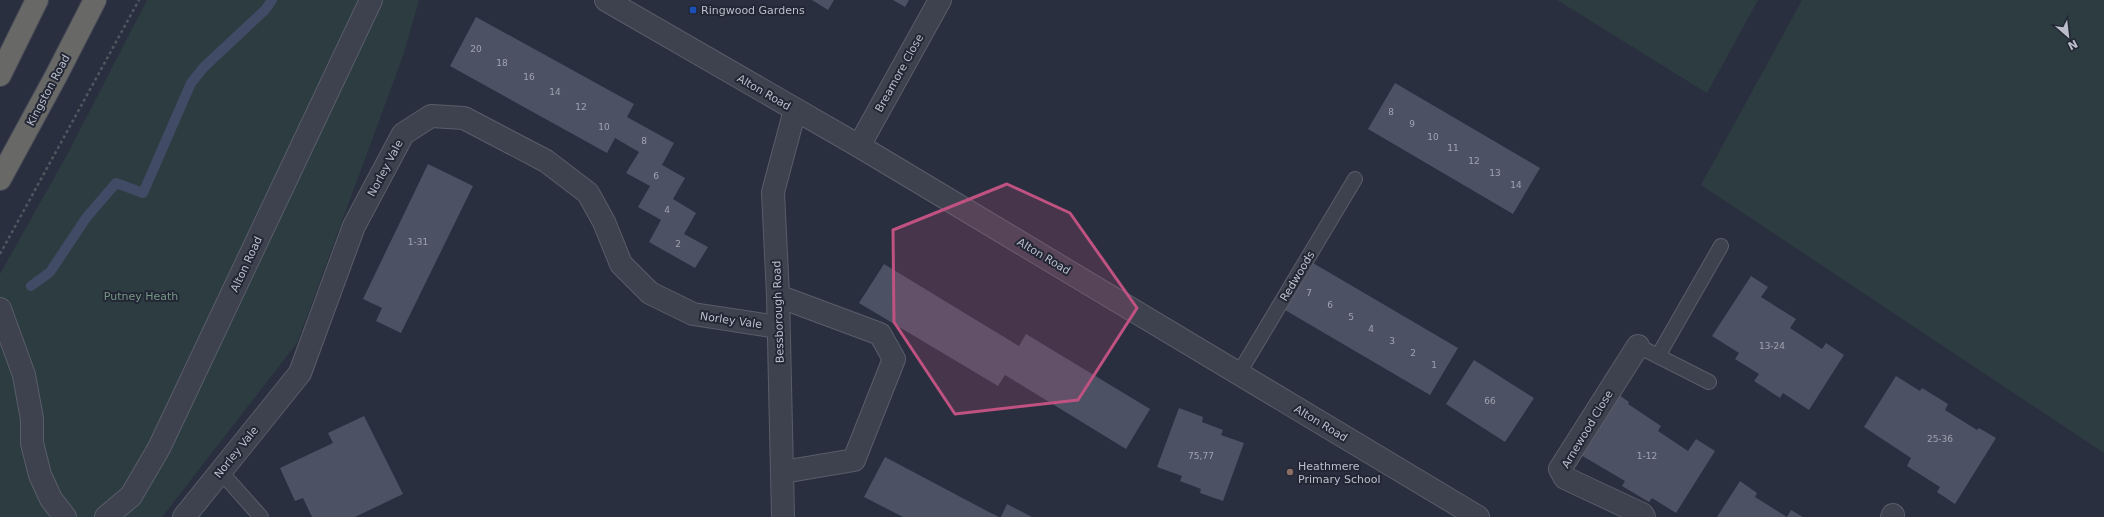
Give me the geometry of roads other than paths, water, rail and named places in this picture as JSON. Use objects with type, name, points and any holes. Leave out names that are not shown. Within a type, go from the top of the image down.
[{"type":"highway","points":[[0,75],[37,0]]},
{"type":"highway","name":"Kingston Road","points":[[0,179],[95,0]]},
{"type":"street","name":"Alton Road","points":[[106,517],[131,496],[158,448],[371,0]]},
{"type":"street","name":"Alton Road","points":[[606,0],[859,146],[1478,517]]},
{"type":"street","name":"Breamore Close","points":[[859,146],[940,0]]},
{"type":"street","name":"Bessborough Road","points":[[783,517],[778,296],[773,192],[795,110]]},
{"type":"street","name":"Norley Vale","points":[[184,517],[300,373],[354,226],[403,134],[431,116],[464,118],[546,161],[588,193],[604,222],[621,264],[650,293],[692,314],[778,326]]},
{"type":"street","points":[[778,296],[880,334],[894,359],[854,460],[783,472]]},
{"type":"street","points":[[0,309],[24,375],[32,419],[32,443],[40,475],[51,499],[65,517]]},
{"type":"street","name":"Arnewood Close","points":[[1638,346],[1560,469],[1565,478],[1642,514],[1644,517]]},
{"type":"lane","name":"Redwoods","points":[[1239,373],[1355,179]]},
{"type":"lane","points":[[1658,356],[1721,246]]},
{"type":"lane","points":[[1638,346],[1709,382]]},
{"type":"lane","points":[[220,471],[261,517]]},
{"type":"waterway","points":[[31,286],[50,272],[86,218],[116,183],[143,193],[191,83],[204,67],[265,10],[272,0]]},
{"type":"place","name":"Ringwood Gardens","points":[[693,10]]},
{"type":"place","name":"Heathmere Primary School","points":[[1290,472]]},
{"type":"park label","name":"Putney Heath","points":[[141,296]]}]
